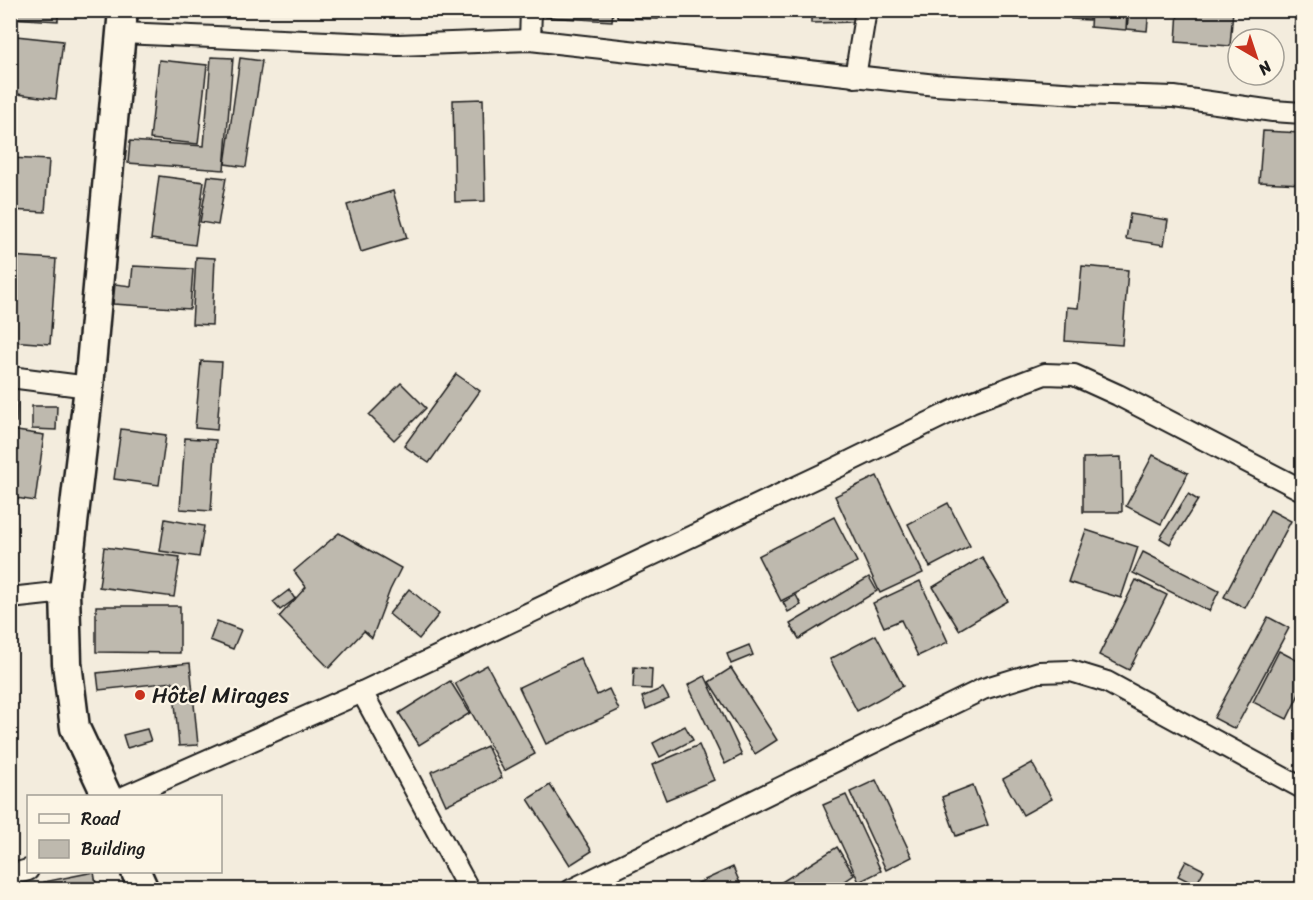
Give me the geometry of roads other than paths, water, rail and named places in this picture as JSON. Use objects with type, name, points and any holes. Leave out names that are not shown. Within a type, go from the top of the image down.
[{"type":"street","points":[[530,39],[531,10]]},
{"type":"street","points":[[855,77],[866,10]]},
{"type":"street","points":[[107,795],[75,728],[67,663],[65,592],[89,387],[122,22],[398,45],[530,39],[936,85],[1174,97],[1302,113]]},
{"type":"street","points":[[128,795],[362,692],[971,402],[1045,374],[1074,375],[1118,395],[1302,490]]},
{"type":"street","points":[[10,377],[89,387]]},
{"type":"street","points":[[10,598],[65,592]]},
{"type":"street","points":[[571,890],[983,689],[1039,672],[1071,671],[1107,682],[1302,788]]},
{"type":"street","points":[[362,692],[469,890]]},
{"type":"street","points":[[10,875],[27,870]]},
{"type":"street","points":[[136,873],[144,890]]},
{"type":"place","name":"Hôtel Mirages","points":[[140,695]]}]
